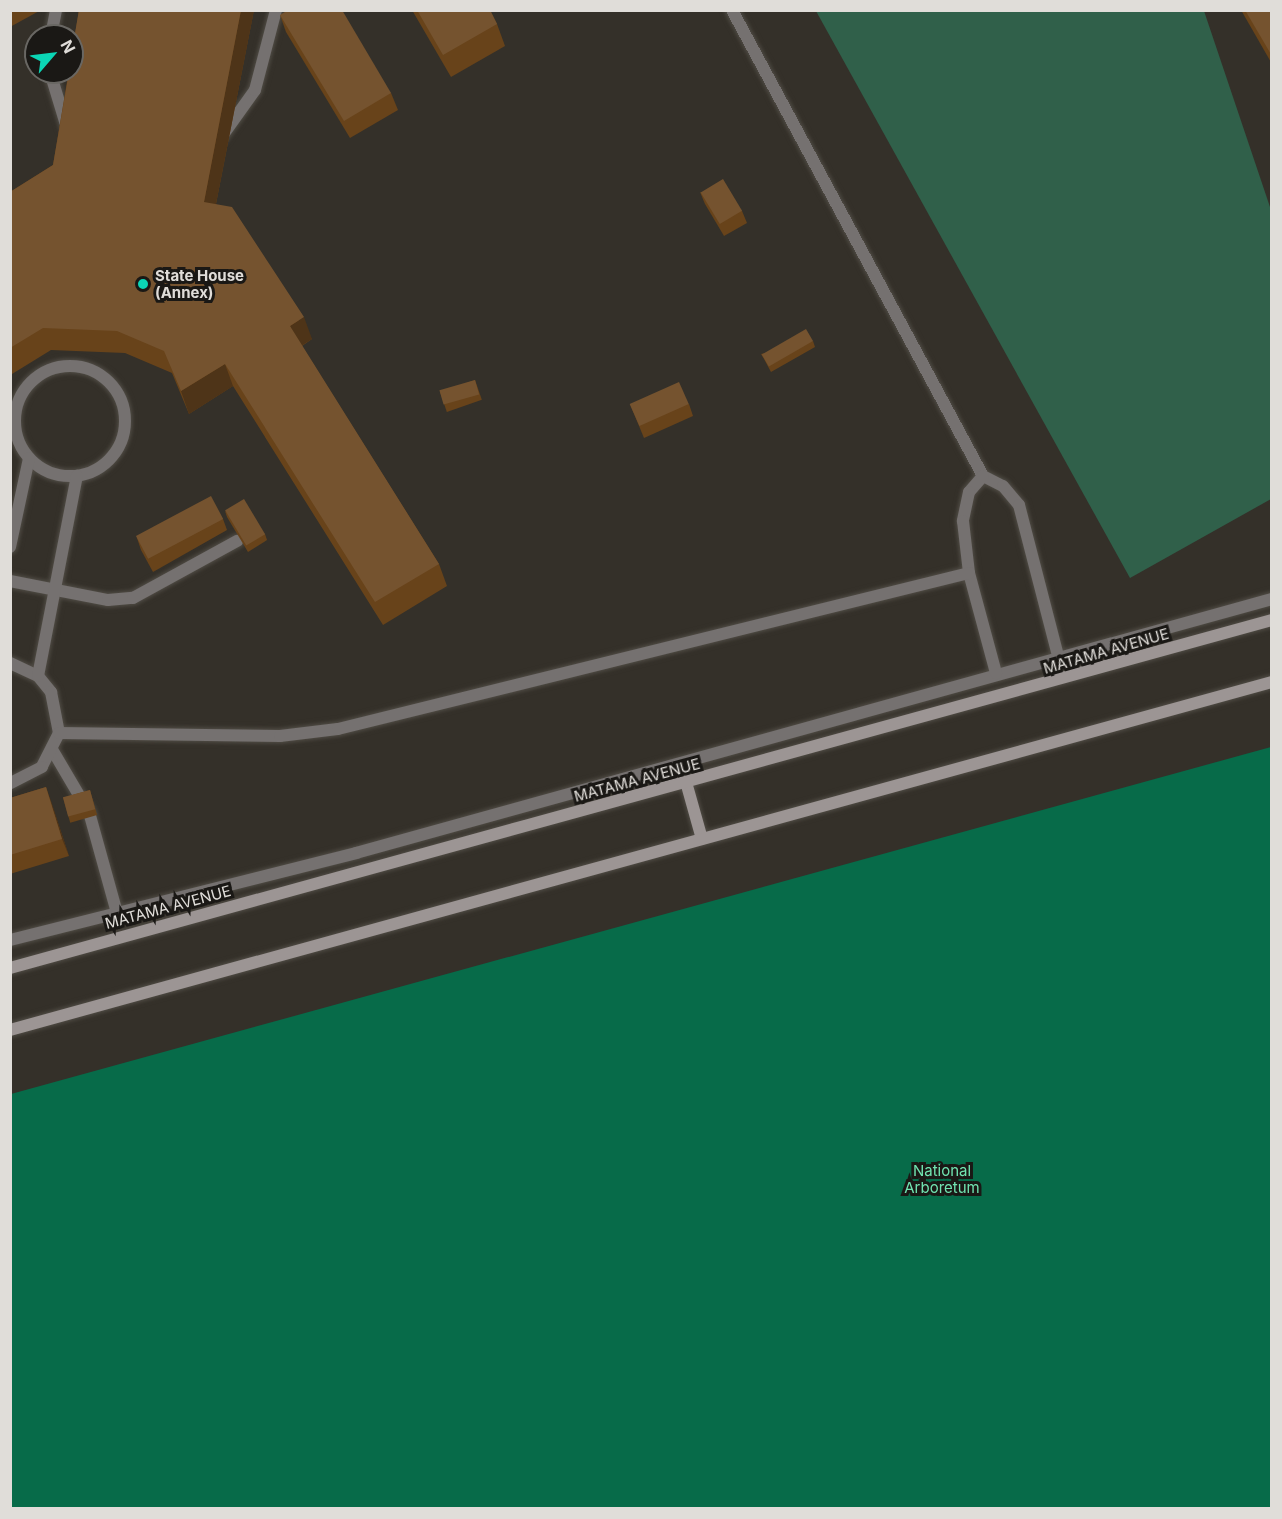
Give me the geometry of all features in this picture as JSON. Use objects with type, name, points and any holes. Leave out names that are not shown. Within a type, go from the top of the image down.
[{"type":"main road","name":"MATAMA AVENUE","points":[[10,968],[1272,620]]},
{"type":"main road","points":[[10,1030],[1272,682]]},
{"type":"main road","points":[[686,782],[702,839]]},
{"type":"street","points":[[209,147],[228,132],[255,90],[276,10]]},
{"type":"street","points":[[732,10],[983,476],[1003,486],[1019,505],[1058,656]]},
{"type":"street","points":[[53,84],[64,122],[75,137]]},
{"type":"street","points":[[10,547],[29,458],[15,424],[24,389],[53,368],[89,369],[117,392],[124,428],[109,460],[77,476],[59,475],[29,458]]},
{"type":"street","points":[[38,676],[77,476]]},
{"type":"street","points":[[983,476],[969,492],[963,521],[969,573],[996,673]]},
{"type":"street","points":[[10,581],[108,600],[133,598],[237,541]]},
{"type":"street","points":[[59,733],[280,736],[338,729],[969,573]]},
{"type":"street","points":[[10,940],[505,813],[996,673],[1272,599]]},
{"type":"street","points":[[10,663],[38,676],[51,692],[59,733],[53,751],[42,767],[10,783]]},
{"type":"street","points":[[53,751],[89,812],[117,913]]},
{"type":"green space","points":[[816,11],[1204,11],[1271,210],[1271,499],[1130,578]]},
{"type":"green space","name":"National Arboretum","points":[[1271,747],[1271,1508],[11,1508],[11,1094]]},
{"type":"building","name":"State House (Annex)","points":[[79,10],[241,10],[204,202],[232,207],[304,317],[290,326],[439,564],[375,602],[225,364],[181,391],[164,351],[117,331],[43,328],[10,348],[10,192],[53,165],[67,84],[84,84],[84,24],[77,24]]},
{"type":"building","points":[[288,10],[342,10],[391,93],[344,121],[280,15]]},
{"type":"building","points":[[417,10],[490,10],[497,24],[443,55]]},
{"type":"building","points":[[1245,10],[1272,10],[1272,56]]},
{"type":"building","points":[[723,179],[742,211],[720,224],[701,192]]},
{"type":"building","points":[[806,329],[813,341],[769,367],[762,354]]},
{"type":"building","points":[[475,380],[479,394],[444,405],[439,390]]},
{"type":"building","points":[[679,382],[689,404],[639,426],[630,404]]},
{"type":"building","points":[[211,496],[223,519],[148,559],[136,536]]},
{"type":"building","points":[[244,499],[265,534],[246,545],[225,510]]},
{"type":"building","points":[[46,787],[62,839],[10,855],[10,798]]},
{"type":"building","points":[[90,790],[95,809],[68,817],[63,797]]},
{"type":"place","name":"State House (Annex)","points":[[143,284]]}]
